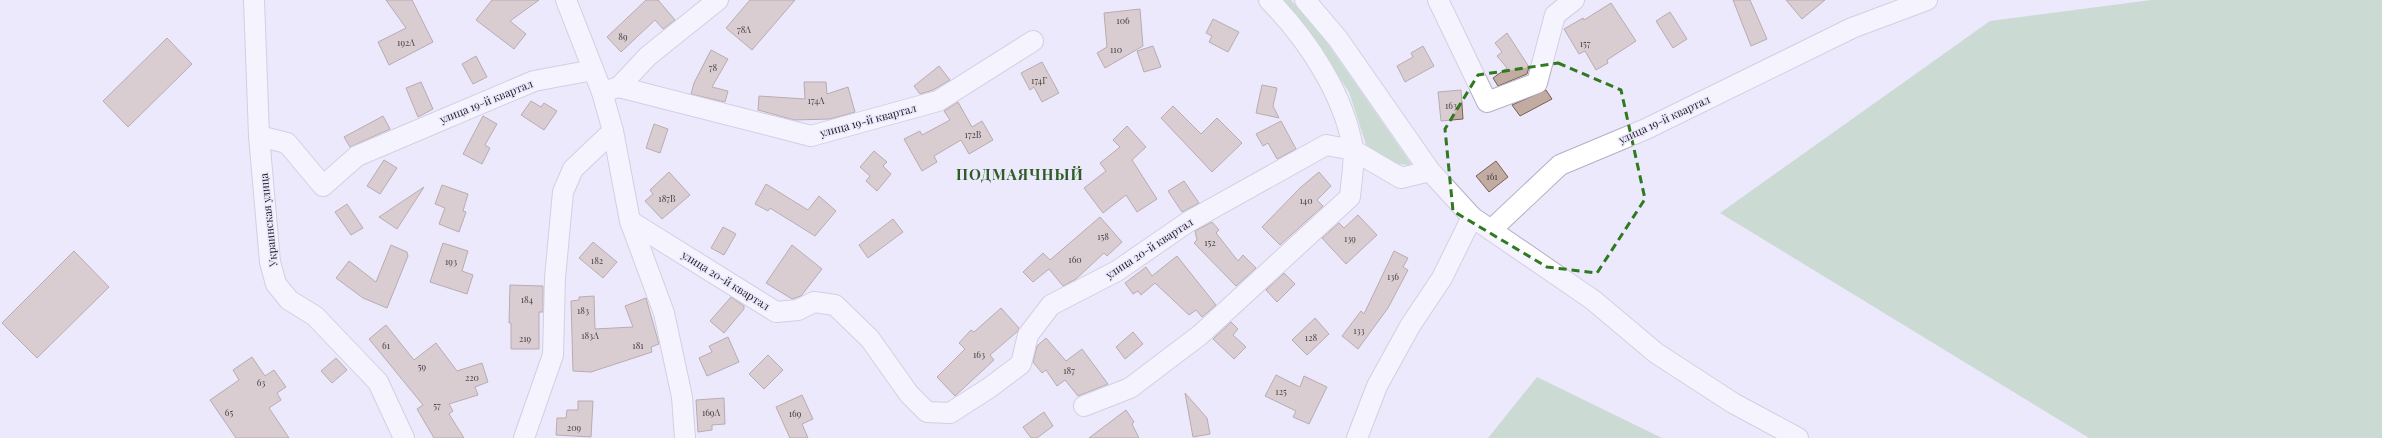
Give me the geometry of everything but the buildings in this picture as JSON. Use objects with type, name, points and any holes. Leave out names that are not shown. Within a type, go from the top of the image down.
[{"type":"street","name":"Украинская улица","points":[[254,0],[259,136],[270,262],[276,284],[289,300],[315,316],[378,382],[404,438]]},
{"type":"street","points":[[566,0],[593,70],[611,90],[613,131],[630,221],[664,313],[682,397],[685,438]]},
{"type":"street","points":[[611,90],[648,56],[718,0]]},
{"type":"street","points":[[1084,406],[1130,388],[1200,334],[1350,197],[1353,150],[1342,104],[1293,25],[1269,0]]},
{"type":"street","points":[[1438,0],[1487,102],[1537,83],[1555,15],[1574,0]]},
{"type":"street","name":"улица 19-й квартал","points":[[1491,230],[1560,164],[1646,129],[1852,28],[1927,0]]},
{"type":"street","points":[[1309,1],[1338,39],[1430,171],[1472,217],[1593,300],[1656,353],[1733,403],[1798,438]]},
{"type":"street","name":"улица 19-й квартал","points":[[611,90],[811,136],[938,101],[1033,41]]},
{"type":"street","name":"улица 19-й квартал","points":[[259,136],[287,143],[323,186],[357,156],[534,81],[593,70]]},
{"type":"street","points":[[524,438],[553,354],[555,278],[563,192],[573,169],[613,131]]},
{"type":"street","name":"улица 20-й квартал","points":[[630,221],[776,312],[798,310],[814,302],[835,305],[870,339],[909,394],[927,412],[950,413],[1020,364],[1028,335],[1051,305],[1117,270],[1188,222],[1326,145],[1353,150],[1401,178],[1430,171]]},
{"type":"street","points":[[1357,438],[1377,386],[1410,326],[1442,278],[1472,217]]},
{"type":"highlighted area","points":[[1558,63],[1621,90],[1645,199],[1597,273],[1547,267],[1453,211],[1445,129],[1478,75]]},
{"type":"green space","points":[[1280,0],[1291,0],[1321,34],[1412,165],[1395,164],[1368,151],[1349,92],[1313,39]]},
{"type":"green space","points":[[2151,0],[2382,0],[2382,438],[2089,438],[1720,213],[1990,21]]},
{"type":"green space","points":[[1537,377],[1662,438],[1488,438]]},
{"type":"district","name":"ПОДМАЯЧНЫЙ","points":[[1020,174]]}]
